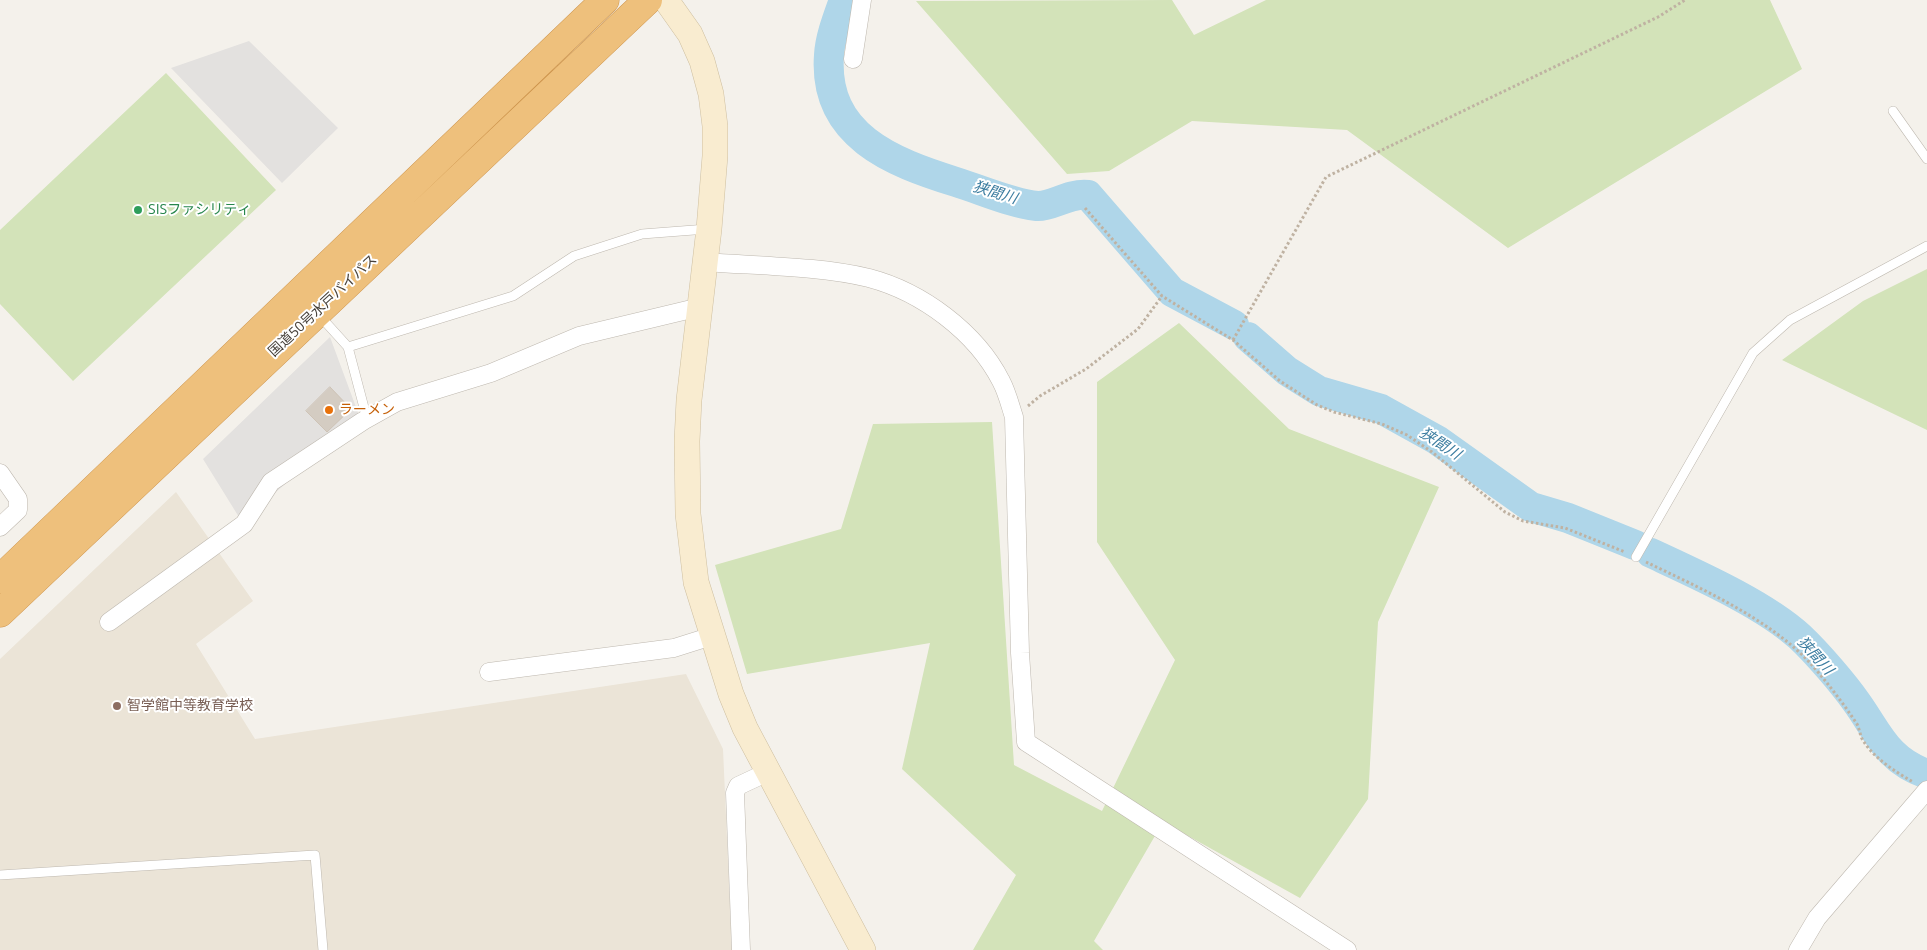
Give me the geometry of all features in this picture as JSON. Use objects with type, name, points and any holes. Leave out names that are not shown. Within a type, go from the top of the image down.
[{"type":"highway","name":"国道50号水戸バイパス","points":[[0,578],[605,0]]},
{"type":"highway","name":"国道50号水戸バイパス","points":[[0,613],[316,312],[648,0]]},
{"type":"street","points":[[666,0],[690,34],[702,61],[711,94],[715,156],[687,441],[688,514],[696,582],[731,694],[745,728],[863,950]]},
{"type":"street","points":[[853,59],[862,0]]},
{"type":"street","points":[[706,262],[846,274],[871,279],[902,291],[951,320],[981,351],[1001,381],[1014,417],[1020,653],[1026,742],[1347,950]]},
{"type":"street","points":[[109,622],[244,524],[271,482],[367,419],[397,402],[491,373],[579,336],[700,307]]},
{"type":"street","points":[[0,474],[18,499],[18,510],[0,527]]},
{"type":"street","points":[[489,672],[674,648],[712,636]]},
{"type":"street","points":[[742,950],[735,793],[738,786],[768,772]]},
{"type":"street","points":[[1798,950],[1817,918],[1927,790]]},
{"type":"lane","points":[[1893,111],[1927,159]]},
{"type":"lane","points":[[348,347],[512,296],[574,256],[642,234],[708,229]]},
{"type":"lane","points":[[1636,558],[1753,353],[1790,320],[1927,246]]},
{"type":"lane","points":[[316,312],[348,347],[367,419]]},
{"type":"lane","points":[[0,875],[315,855],[323,950]]},
{"type":"path","points":[[1233,340],[1326,177],[1658,17],[1685,0]]},
{"type":"path","points":[[1085,208],[1162,296],[1233,340],[1280,381],[1317,405],[1334,412],[1382,424],[1407,435],[1432,452],[1505,512],[1523,521],[1565,528],[1636,558],[1736,609],[1788,642],[1810,663],[1832,690],[1858,726],[1863,741],[1880,759],[1927,790]]},
{"type":"path","points":[[1014,417],[1040,396],[1086,369],[1138,329],[1162,296]]},
{"type":"shaded area","points":[[249,41],[338,128],[282,183],[171,68]]},
{"type":"shaded area","points":[[330,337],[360,418],[242,522],[203,459]]},
{"type":"shaded area","name":"智学館中等教育学校","points":[[176,492],[253,601],[196,644],[255,739],[686,674],[723,749],[732,950],[0,950],[0,659]]},
{"type":"green space","points":[[1172,0],[1194,35],[1266,0],[1770,0],[1802,69],[1508,248],[1347,130],[1192,121],[1109,171],[1067,174],[916,1]]},
{"type":"green space","name":"SISファシリティ","points":[[166,73],[276,190],[73,381],[0,304],[0,230]]},
{"type":"green space","points":[[1927,269],[1927,430],[1782,360],[1863,301]]},
{"type":"green space","points":[[1179,323],[1289,429],[1439,487],[1378,622],[1368,799],[1300,898],[1163,822],[1094,941],[1103,950],[973,950],[1016,875],[902,769],[930,643],[747,674],[715,565],[841,529],[873,424],[992,422],[1014,765],[1102,811],[1175,660],[1097,542],[1097,382]]},
{"type":"building","name":"ラーメン","points":[[330,387],[351,409],[327,432],[306,411]]},
{"type":"waterway","name":"狭間川","points":[[844,0],[831,41],[829,55],[830,83],[837,106],[850,126],[866,141],[908,165],[1017,202],[1043,206],[1074,196],[1088,195],[1172,292],[1234,325]]},
{"type":"waterway","name":"狭間川","points":[[1248,337],[1287,371],[1319,391],[1381,409],[1437,440],[1531,507],[1568,518],[1635,545]]},
{"type":"waterway","name":"狭間川","points":[[1651,553],[1749,601],[1800,637],[1822,660],[1857,703],[1893,754],[1913,768],[1927,774]]},
{"type":"place","name":"SISファシリティ","points":[[138,210]]},
{"type":"place","name":"ラーメン","points":[[329,410]]},
{"type":"place","name":"智学館中等教育学校","points":[[117,706]]}]
